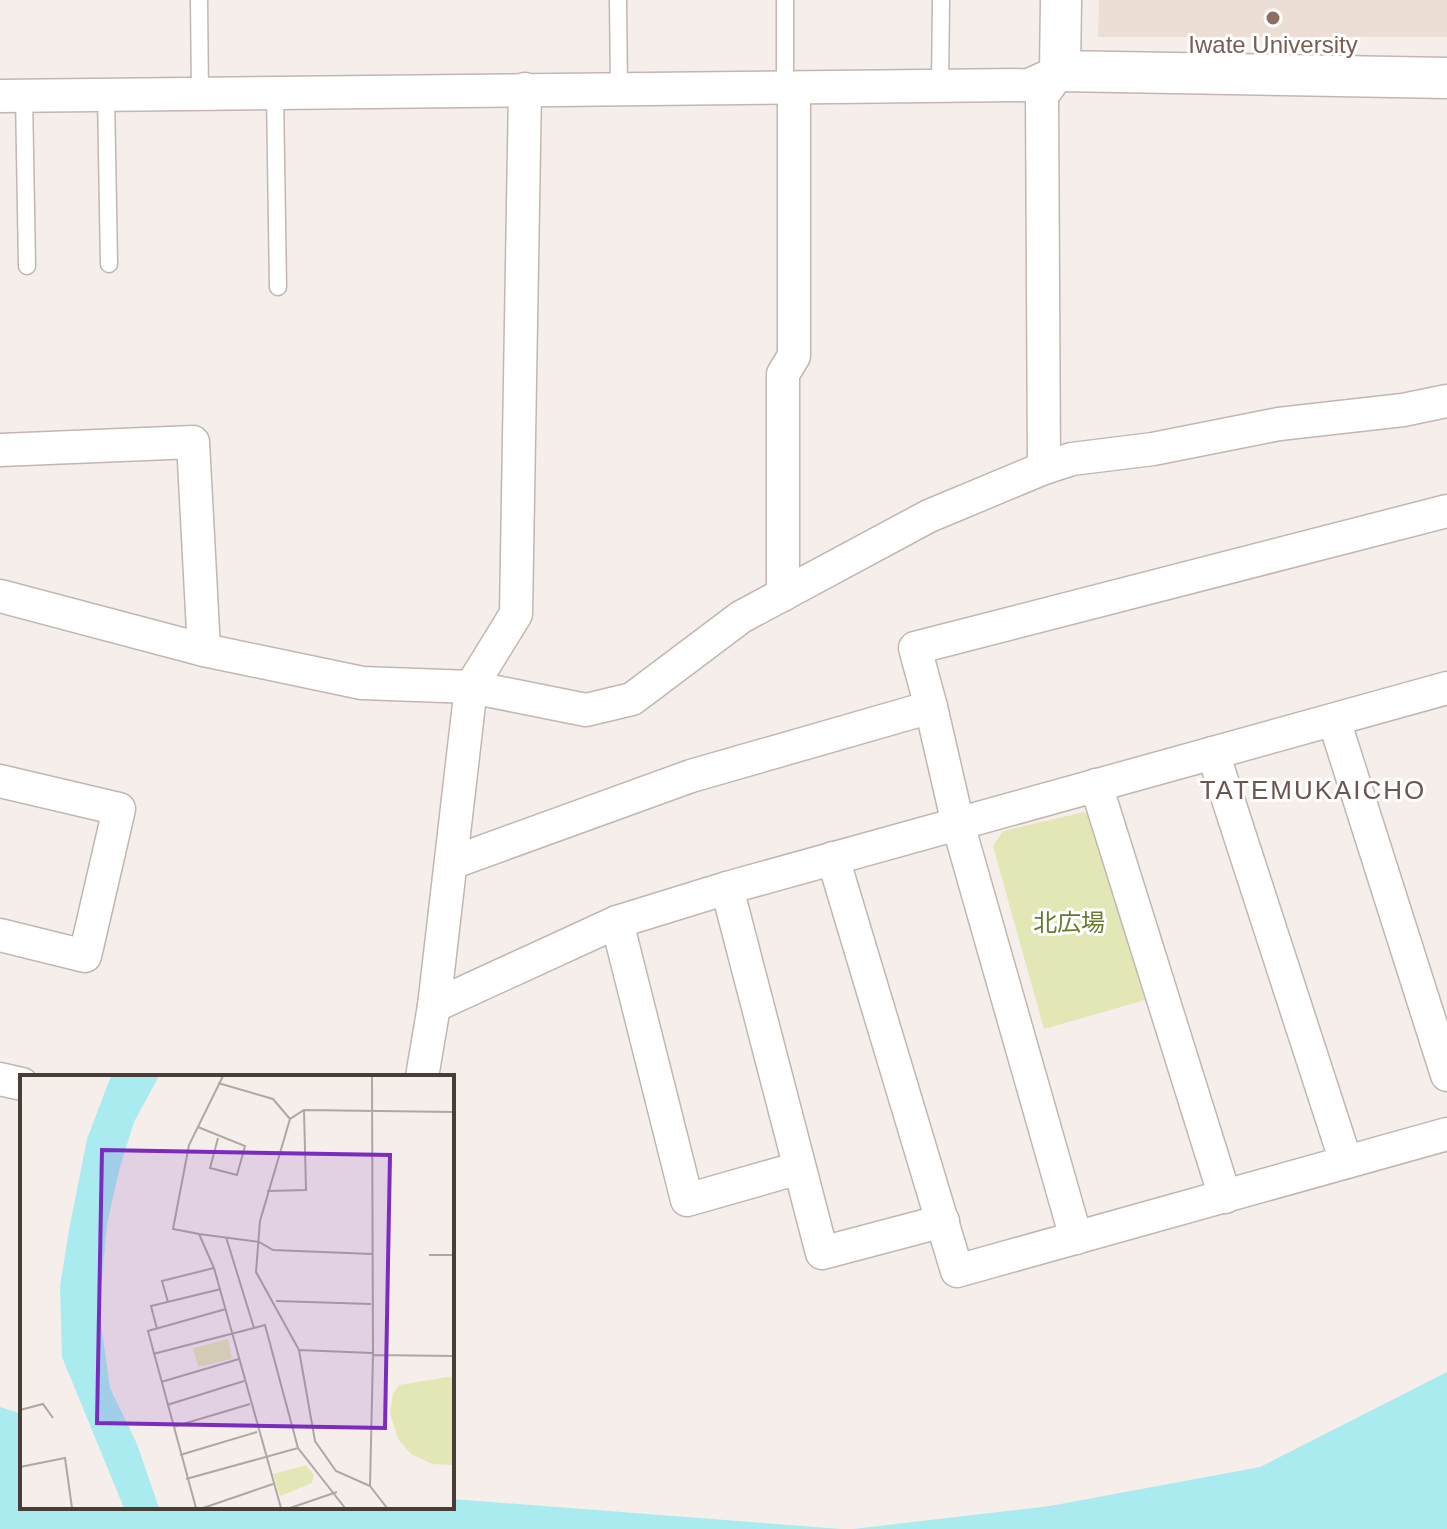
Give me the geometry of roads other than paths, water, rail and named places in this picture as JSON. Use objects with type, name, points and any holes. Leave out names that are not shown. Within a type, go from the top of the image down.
[{"type":"street","points":[[1044,468],[1042,96],[1060,71],[1061,0]]},
{"type":"street","points":[[12,96],[1029,85],[1060,71],[1447,78]]},
{"type":"street","points":[[422,1075],[434,1006],[471,687],[516,614],[525,89]]},
{"type":"street","points":[[783,595],[783,374],[794,356],[790,89]]},
{"type":"street","points":[[0,596],[204,650],[362,683],[471,687],[586,710],[632,699],[741,617],[929,516],[1044,468],[1072,459],[1153,449],[1279,424],[1403,410],[1447,401]]},
{"type":"street","points":[[0,450],[193,442],[204,650]]},
{"type":"street","points":[[1076,1238],[958,824],[915,648],[1447,511]]},
{"type":"street","points":[[434,1006],[617,922],[833,858],[1447,688]]},
{"type":"street","points":[[451,863],[691,776],[931,707]]},
{"type":"street","points":[[1334,720],[1447,1075]]},
{"type":"street","points":[[1213,753],[1346,1162]]},
{"type":"street","points":[[0,781],[119,809],[85,956],[0,935]]},
{"type":"street","points":[[1096,785],[1225,1197]]},
{"type":"street","points":[[833,858],[957,1271],[1447,1134]]},
{"type":"street","points":[[727,888],[822,1253],[943,1221]]},
{"type":"street","points":[[617,922],[687,1200],[799,1168]]},
{"type":"street","points":[[0,1079],[20,1084]]},
{"type":"lane","points":[[199,0],[200,93]]},
{"type":"lane","points":[[618,0],[619,90]]},
{"type":"lane","points":[[785,0],[790,89]]},
{"type":"lane","points":[[940,87],[941,0]]},
{"type":"lane","points":[[275,93],[278,287]]},
{"type":"lane","points":[[106,95],[109,264]]},
{"type":"lane","points":[[12,96],[27,266]]},
{"type":"water","points":[[1447,1372],[1447,1529],[853,1529],[1050,1506],[1260,1467]]},
{"type":"water","points":[[0,1407],[20,1413],[20,1509],[454,1509],[454,1499],[841,1529],[0,1529]]},
{"type":"place","name":"Iwate University","points":[[1273,18]]},
{"type":"district","name":"TATEMUKAICHO","points":[[1313,790]]},
{"type":"park label","name":"北広場","points":[[1069,923]]}]
